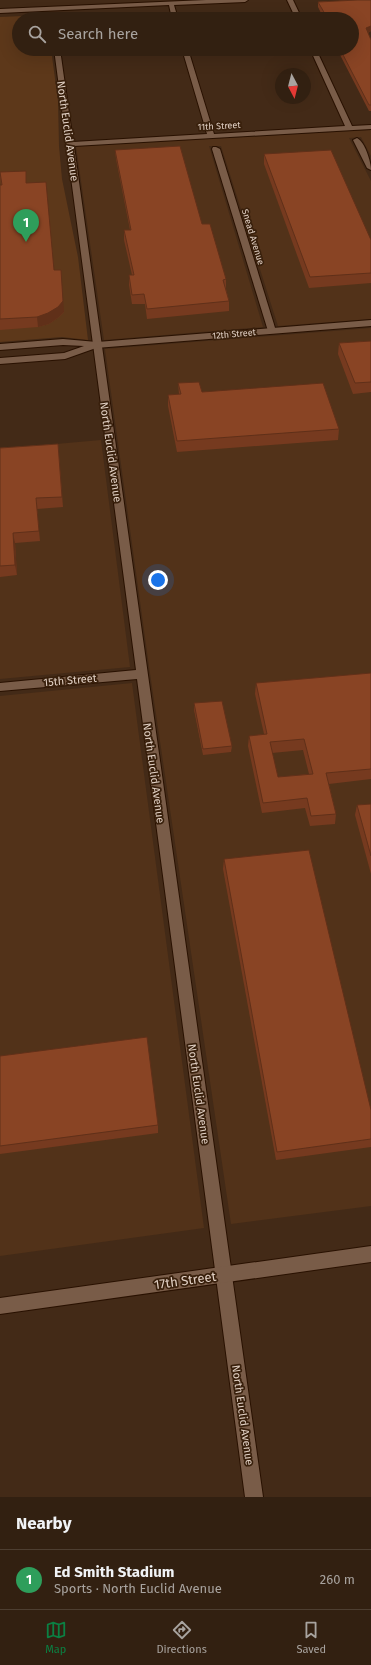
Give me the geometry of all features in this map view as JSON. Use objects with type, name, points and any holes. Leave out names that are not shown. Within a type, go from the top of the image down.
[{"type":"street","points":[[0,11],[245,0]]},
{"type":"street","points":[[290,0],[296,12]]},
{"type":"street","points":[[171,3],[173,12]]},
{"type":"street","points":[[53,12],[54,8]]},
{"type":"street","name":"North Euclid Avenue","points":[[58,56],[140,674],[254,1497]]},
{"type":"street","points":[[186,56],[211,135]]},
{"type":"street","points":[[316,56],[349,128]]},
{"type":"street","name":"11th Street","points":[[69,144],[371,127]]},
{"type":"street","points":[[357,140],[371,168]]},
{"type":"street","name":"Snead Avenue","points":[[216,149],[272,331]]},
{"type":"street","name":"12th Street","points":[[0,347],[63,342],[97,345],[371,323]]},
{"type":"street","name":"12th Street","points":[[0,361],[65,356],[97,345]]},
{"type":"street","name":"15th Street","points":[[0,687],[140,674]]},
{"type":"street","name":"17th Street","points":[[0,1306],[371,1254]]},
{"type":"shaded area","points":[[12,16],[12,56],[52,56],[58,101],[59,146],[62,179],[78,257],[88,340],[62,337],[0,342],[0,17]]},
{"type":"shaded area","points":[[371,130],[371,156],[361,137],[349,138],[371,181],[371,319],[278,326],[221,146],[209,146],[263,327],[104,340],[76,146]]},
{"type":"shaded area","points":[[371,328],[371,1206],[231,1224],[150,673],[105,349]]},
{"type":"shaded area","points":[[101,440],[130,667],[0,679],[0,449]]},
{"type":"shaded area","points":[[132,683],[204,1228],[0,1256],[0,696]]},
{"type":"building","points":[[371,0],[371,26],[366,28],[371,40],[371,105],[369,105],[344,56],[359,56],[359,12],[324,12],[318,2]]},
{"type":"building","points":[[180,146],[202,224],[210,224],[226,279],[223,280],[229,301],[147,309],[144,294],[132,295],[129,275],[134,275],[124,230],[131,230],[115,150]]},
{"type":"building","points":[[331,150],[371,240],[371,273],[310,277],[264,154]]},
{"type":"building","points":[[26,171],[26,183],[46,182],[54,270],[61,270],[63,301],[58,307],[37,317],[0,319],[0,185],[2,185],[0,172]]},
{"type":"building","points":[[371,341],[371,382],[355,383],[339,343]]},
{"type":"building","points":[[199,382],[202,392],[323,383],[339,429],[177,441],[168,395],[181,394],[178,383]]},
{"type":"building","points":[[58,444],[62,497],[36,498],[39,531],[13,533],[15,565],[0,566],[0,448]]},
{"type":"building","points":[[371,673],[371,769],[326,773],[336,814],[311,816],[307,798],[263,803],[249,736],[267,734],[256,683]],"holes":[[[304,739],[313,774],[278,777],[270,742]]]},
{"type":"building","points":[[222,701],[232,746],[203,749],[194,703]]},
{"type":"building","points":[[371,804],[371,856],[357,805]]},
{"type":"building","points":[[309,850],[371,1110],[371,1139],[277,1152],[224,859]]},
{"type":"building","points":[[147,1037],[158,1125],[0,1146],[0,1056]]},
{"type":"place","name":"Ed Smith Stadium","points":[[26,242]]}]
